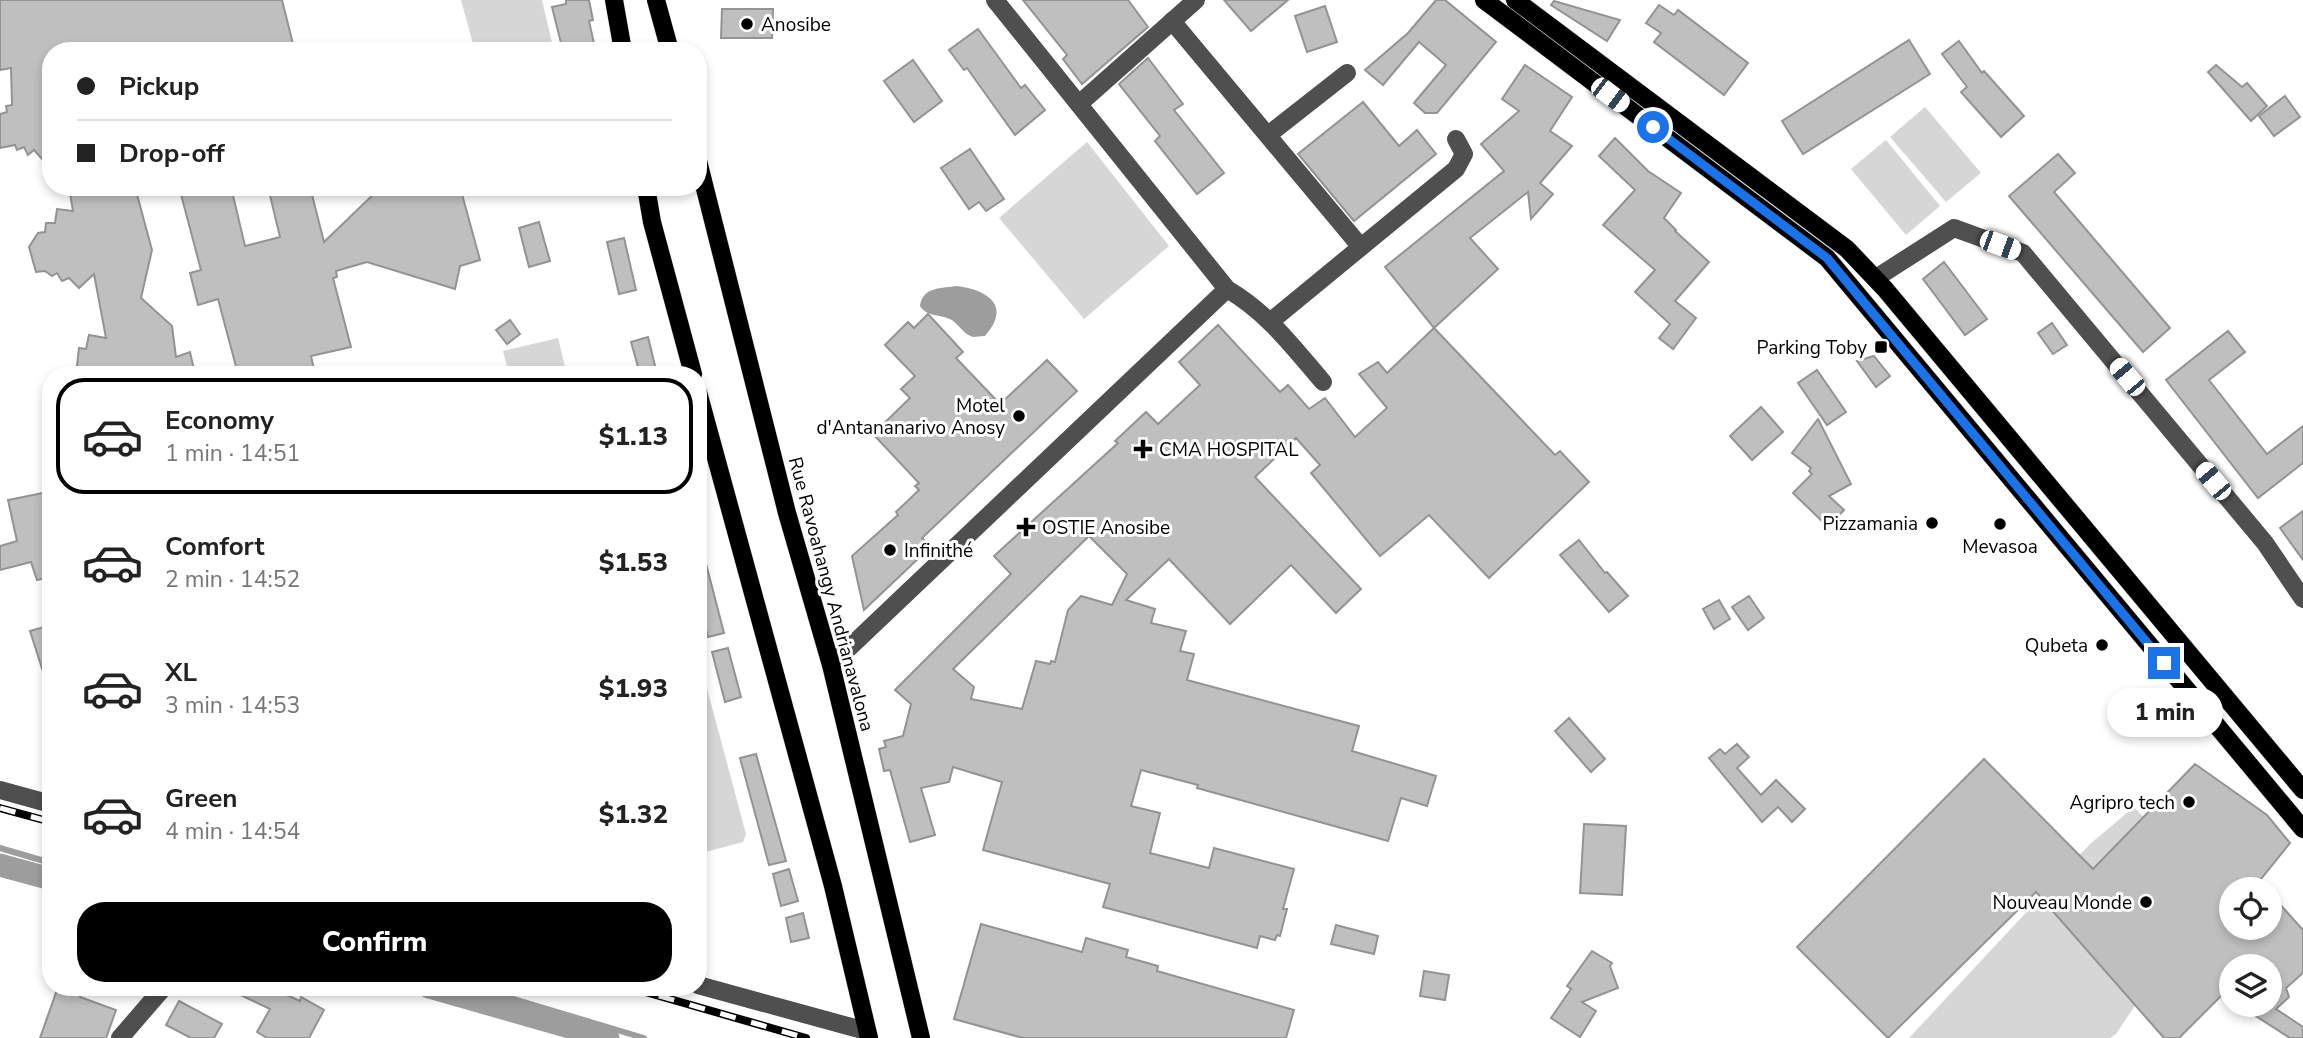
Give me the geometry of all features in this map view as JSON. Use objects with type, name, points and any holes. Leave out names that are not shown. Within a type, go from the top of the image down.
[{"type":"main road","points":[[614,0],[621,42]]},
{"type":"main road","points":[[656,0],[668,42]]},
{"type":"main road","points":[[1484,0],[1827,258],[2303,829]]},
{"type":"main road","points":[[1515,0],[1847,249],[1881,284],[2303,790]]},
{"type":"main road","points":[[648,196],[691,366]]},
{"type":"main road","name":"Rue Ravoahangy Andrianavalona","points":[[707,196],[787,514],[831,665],[921,1038]]},
{"type":"main road","points":[[707,425],[833,886],[867,1034]]},
{"type":"street","points":[[995,0],[1227,289],[1251,302],[1271,321],[1323,382]]},
{"type":"street","points":[[1079,104],[1196,0]]},
{"type":"street","points":[[1172,21],[1360,246]]},
{"type":"street","points":[[1268,135],[1347,73]]},
{"type":"street","points":[[1271,321],[1456,169],[1464,153],[1456,139]]},
{"type":"street","points":[[1865,302],[1881,284],[1954,228],[2023,253],[2265,543],[2303,599]]},
{"type":"street","points":[[831,665],[1227,289]]},
{"type":"street","points":[[0,790],[42,802]]},
{"type":"street","points":[[707,988],[867,1034]]},
{"type":"street","points":[[120,1038],[156,996]]},
{"type":"shaded area","points":[[461,0],[542,0],[552,42],[473,42]]},
{"type":"shaded area","points":[[1925,107],[1981,173],[1946,202],[1890,137]]},
{"type":"shaded area","points":[[1886,140],[1940,206],[1906,235],[1851,169]]},
{"type":"shaded area","points":[[1087,142],[1169,246],[1084,319],[999,218]]},
{"type":"shaded area","points":[[957,286],[978,291],[993,301],[996,316],[985,336],[970,336],[950,319],[930,314],[920,306],[929,292]]},
{"type":"shaded area","points":[[558,338],[565,366],[507,366],[503,351]]},
{"type":"shaded area","points":[[707,689],[746,834],[743,842],[707,852]]},
{"type":"shaded area","points":[[2134,807],[2187,863],[2173,949],[2116,1034],[2110,1038],[1909,1038],[2090,844]]},
{"type":"building","points":[[0,0],[282,0],[292,42],[42,42],[42,159],[34,150],[28,155],[24,147],[17,150],[15,145],[0,148],[0,114],[7,112],[6,106],[12,105],[11,68],[0,70]]},
{"type":"building","points":[[566,0],[589,0],[593,20],[589,21],[594,42],[561,42],[552,7],[566,4]]},
{"type":"building","points":[[1023,0],[1128,0],[1148,27],[1082,84],[1063,59],[1067,55]]},
{"type":"building","points":[[1224,0],[1288,0],[1251,31]]},
{"type":"building","points":[[1436,0],[1445,0],[1496,42],[1437,113],[1425,113],[1414,103],[1446,65],[1419,42],[1383,85],[1365,70],[1408,33]]},
{"type":"building","points":[[1554,1],[1620,20],[1607,41],[1551,5]]},
{"type":"building","points":[[1659,5],[1674,15],[1678,10],[1748,63],[1724,95],[1654,42],[1661,33],[1646,23]]},
{"type":"building","points":[[1325,6],[1337,42],[1307,52],[1295,16]]},
{"type":"building","name":"Anosibe","points":[[722,9],[773,9],[772,38],[721,38]]},
{"type":"building","points":[[978,29],[1021,88],[1025,85],[1045,110],[1015,135],[967,68],[964,70],[949,50]]},
{"type":"building","points":[[1909,40],[1930,74],[1803,154],[1782,121]]},
{"type":"building","points":[[1959,41],[1982,73],[1984,71],[2024,116],[2001,137],[1961,92],[1967,87],[1942,54]]},
{"type":"building","points":[[1148,58],[1183,104],[1174,110],[1224,173],[1197,194],[1155,141],[1160,136],[1119,84]]},
{"type":"building","points":[[913,60],[942,101],[914,122],[884,81]]},
{"type":"building","points":[[1525,65],[1572,97],[1550,131],[1572,146],[1540,183],[1553,194],[1531,219],[1528,192],[1470,238],[1498,269],[1434,328],[1385,267],[1504,171],[1481,144],[1519,111],[1502,99]]},
{"type":"building","points":[[2216,65],[2242,87],[2247,83],[2267,106],[2251,121],[2208,72]]},
{"type":"building","points":[[2285,96],[2300,117],[2274,136],[2259,116]]},
{"type":"building","points":[[1363,102],[1399,146],[1417,130],[1436,154],[1354,221],[1298,154]]},
{"type":"building","points":[[1615,138],[1648,171],[1681,193],[1664,218],[1709,262],[1675,301],[1696,318],[1673,349],[1659,338],[1670,324],[1635,292],[1655,270],[1603,225],[1635,190],[1599,156]]},
{"type":"building","points":[[970,149],[1004,199],[986,211],[979,202],[969,209],[941,168]]},
{"type":"building","points":[[2058,154],[2075,173],[2054,192],[2170,328],[2143,352],[2009,196]]},
{"type":"building","points":[[70,196],[137,196],[152,250],[141,298],[172,326],[176,357],[190,352],[193,366],[77,366],[79,348],[86,349],[89,335],[106,338],[94,274],[79,288],[69,278],[62,281],[57,273],[52,276],[45,271],[36,272],[29,247],[38,233],[45,232],[46,223],[55,223],[57,209],[73,211]]},
{"type":"building","points":[[181,196],[233,196],[245,246],[280,237],[270,196],[312,196],[324,242],[372,196],[462,196],[480,260],[460,266],[455,289],[367,262],[336,271],[337,277],[333,278],[351,347],[311,356],[313,366],[236,366],[218,299],[198,305],[190,273],[201,270]]},
{"type":"building","points":[[539,222],[550,261],[529,267],[519,228]]},
{"type":"building","points":[[624,238],[636,290],[619,294],[607,242]]},
{"type":"building","points":[[1944,262],[1987,319],[1965,335],[1923,279]]},
{"type":"building","name":"Motel d'Antananarivo Anosy","points":[[928,314],[963,352],[956,358],[1000,404],[1047,360],[1077,391],[922,538],[925,541],[916,550],[921,556],[864,610],[852,556],[898,515],[896,512],[919,490],[915,486],[919,483],[873,434],[910,398],[901,389],[915,376],[885,345],[908,322],[914,328]]},
{"type":"building","points":[[510,320],[520,334],[507,344],[496,330]]},
{"type":"building","points":[[2052,323],[2067,345],[2053,354],[2038,333]]},
{"type":"building","points":[[1218,325],[1280,392],[1288,385],[1309,409],[1325,398],[1355,437],[1387,408],[1359,374],[1378,362],[1387,373],[1434,328],[1555,455],[1560,451],[1589,482],[1489,578],[1429,515],[1380,556],[1311,473],[1320,465],[1296,438],[1255,477],[1361,589],[1336,613],[1291,565],[1230,624],[1169,559],[1126,600],[1155,609],[1151,623],[1186,631],[1180,651],[1194,654],[1187,680],[1359,726],[1352,751],[1436,776],[1427,806],[1401,798],[1388,841],[1141,770],[1131,806],[1160,813],[1150,853],[1209,868],[1214,848],[1294,869],[1283,909],[1287,909],[1280,936],[1277,935],[1275,940],[1260,936],[1257,948],[1103,907],[1110,884],[983,850],[1002,782],[953,767],[949,782],[921,788],[935,835],[910,842],[890,770],[884,771],[879,749],[886,747],[884,741],[903,736],[911,704],[895,690],[1011,574],[994,556],[1118,443],[1115,441],[1146,412],[1158,424],[1200,385],[1179,362]],"holes":[[[1089,536],[1127,574],[1112,605],[1081,596],[1068,610],[1055,662],[1051,661],[1050,664],[1036,661],[1022,709],[971,699],[974,687],[953,669]]]},
{"type":"building","points":[[2228,331],[2245,352],[2209,380],[2267,454],[2303,426],[2303,463],[2258,498],[2166,380]]},
{"type":"building","points":[[648,337],[655,366],[638,366],[631,342]]},
{"type":"building","points":[[1874,356],[1890,376],[1876,387],[1857,361]]},
{"type":"building","points":[[1817,370],[1846,412],[1827,425],[1798,383]]},
{"type":"building","points":[[1761,407],[1783,432],[1752,460],[1730,436]]},
{"type":"building","points":[[1818,419],[1851,484],[1829,496],[1844,510],[1828,527],[1793,493],[1812,474],[1809,471],[1811,468],[1792,453]]},
{"type":"building","points":[[42,493],[42,579],[37,580],[31,562],[0,570],[0,546],[17,541],[8,500]]},
{"type":"building","points":[[2303,511],[2303,560],[2280,528]]},
{"type":"building","points":[[1579,540],[1605,573],[1607,572],[1628,596],[1609,612],[1560,555]]},
{"type":"building","points":[[707,568],[724,633],[708,637],[707,633]]},
{"type":"building","points":[[1749,596],[1764,618],[1748,630],[1732,607]]},
{"type":"building","points":[[1719,600],[1730,619],[1714,629],[1703,609]]},
{"type":"building","points":[[42,628],[42,668],[30,631]]},
{"type":"building","points":[[728,648],[741,697],[725,702],[712,652]]},
{"type":"building","points":[[1569,718],[1605,759],[1591,772],[1555,731]]},
{"type":"building","points":[[1737,744],[1749,757],[1737,768],[1761,795],[1776,780],[1805,809],[1792,822],[1778,807],[1762,822],[1709,758],[1720,749],[1725,754]]},
{"type":"building","points":[[756,754],[786,861],[769,865],[740,758]]},
{"type":"building","points":[[1984,759],[2093,869],[2195,764],[2267,815],[2290,843],[2263,877],[2219,877],[2219,940],[2282,940],[2282,906],[2303,930],[2303,973],[2286,988],[2289,997],[2282,1003],[2282,954],[2219,954],[2219,998],[2179,1038],[2164,1038],[2036,892],[1888,1038],[1797,947]]},
{"type":"building","points":[[1584,824],[1626,826],[1622,895],[1580,893]]},
{"type":"building","points":[[789,869],[798,901],[781,906],[773,874]]},
{"type":"building","points":[[803,913],[809,938],[791,942],[786,918]]},
{"type":"building","points":[[981,924],[1082,952],[1086,938],[1128,950],[1126,957],[1158,966],[1157,971],[1294,1010],[1286,1038],[1023,1038],[954,1019]]},
{"type":"building","points":[[1336,925],[1378,936],[1374,954],[1331,944]]},
{"type":"building","points":[[1592,951],[1612,963],[1610,966],[1618,988],[1582,1002],[1596,1011],[1580,1037],[1551,1018],[1571,989],[1567,986]]},
{"type":"building","points":[[1424,971],[1449,975],[1445,1000],[1420,996]]},
{"type":"building","points":[[55,996],[80,996],[116,1010],[106,1038],[40,1038]]},
{"type":"building","points":[[243,996],[289,996],[300,1001],[301,997],[324,1010],[309,1038],[267,1038],[257,1032],[270,1009]]},
{"type":"building","points":[[179,1001],[222,1024],[214,1038],[191,1038],[166,1025]]},
{"type":"building","points":[[2282,1013],[2303,1027],[2303,1038],[2290,1038],[2257,1017],[2282,1017]]},
{"type":"waterway","points":[[0,848],[42,860]]},
{"type":"waterway","points":[[0,865],[42,877]]},
{"type":"waterway","points":[[461,996],[608,1038]]},
{"type":"waterway","points":[[503,996],[644,1038]]},
{"type":"railway","points":[[0,808],[42,820]]},
{"type":"railway","points":[[659,996],[806,1038]]},
{"type":"place","name":"Anosibe","points":[[747,24]]},
{"type":"place","name":"Parking Toby","points":[[1881,347]]},
{"type":"place","name":"Motel d'Antananarivo Anosy","points":[[1019,416]]},
{"type":"place","name":"CMA HOSPITAL","points":[[1143,449]]},
{"type":"place","name":"Pizzamania","points":[[1932,523]]},
{"type":"place","name":"Mevasoa","points":[[2000,524]]},
{"type":"place","name":"OSTIE Anosibe","points":[[1026,527]]},
{"type":"place","name":"Infinithé","points":[[890,550]]},
{"type":"place","name":"Qubeta","points":[[2102,645]]},
{"type":"place","name":"Agripro tech","points":[[2189,802]]},
{"type":"place","name":"Nouveau Monde","points":[[2146,902]]},
{"type":"route","points":[[1653,127],[1827,258],[2164,663]]}]
